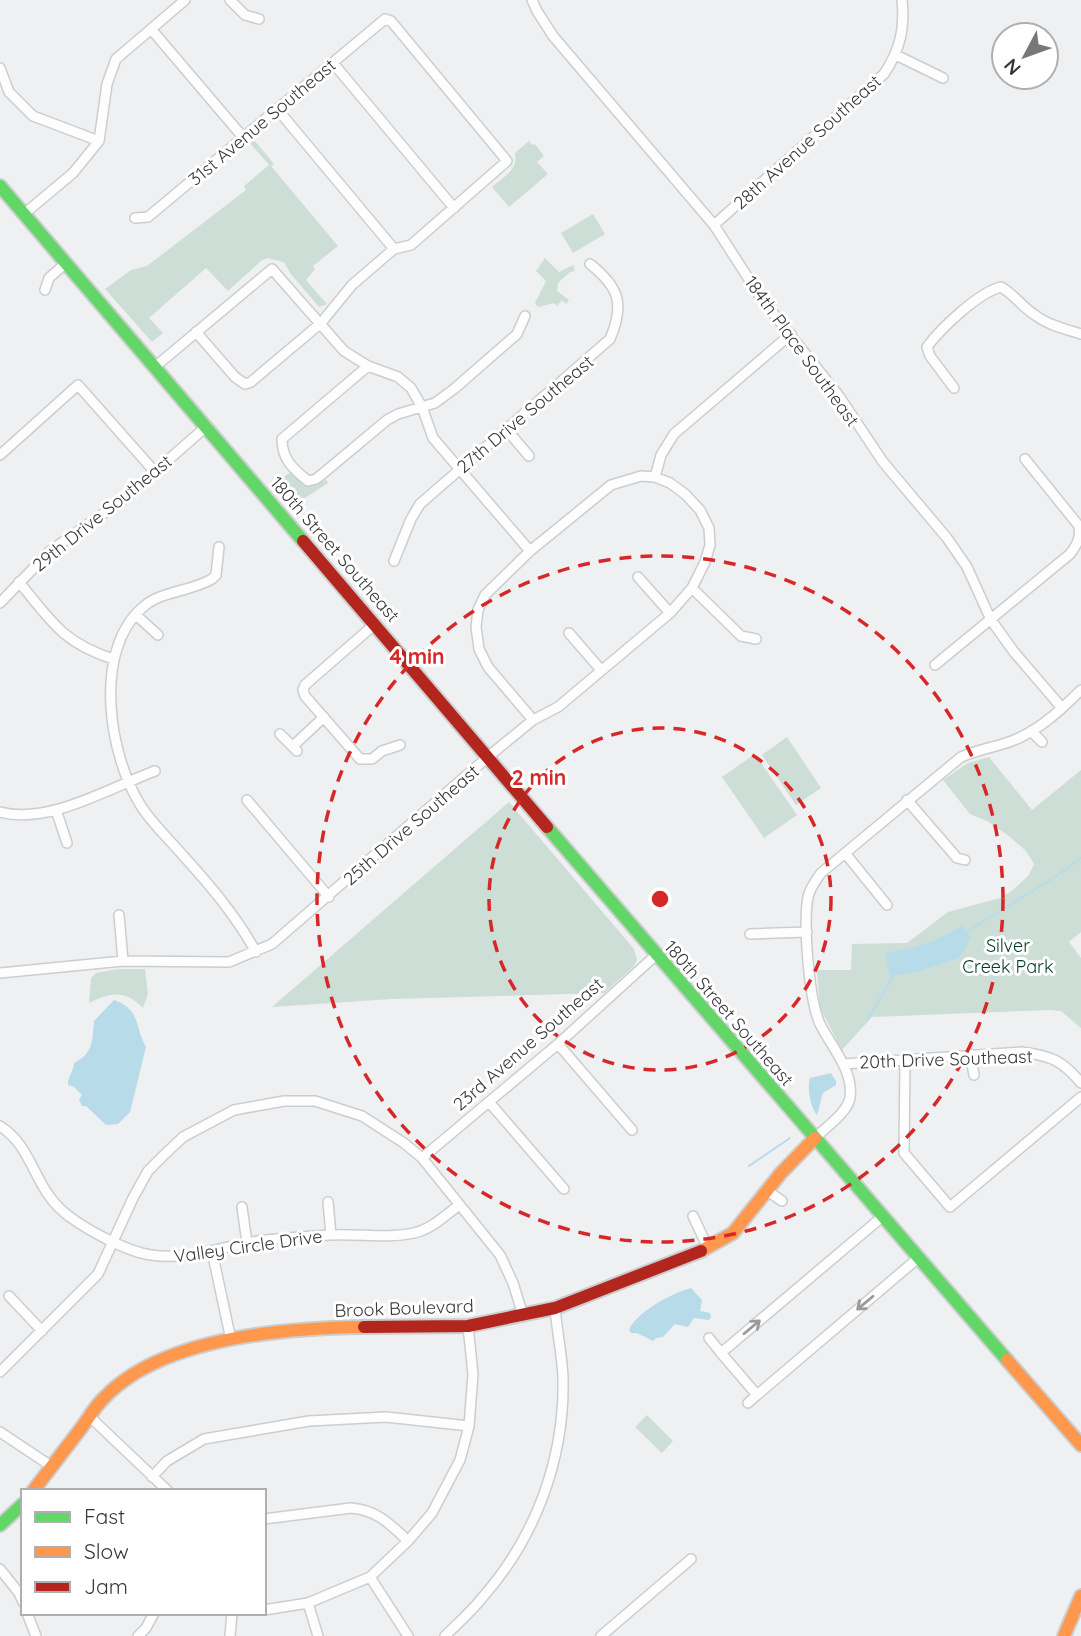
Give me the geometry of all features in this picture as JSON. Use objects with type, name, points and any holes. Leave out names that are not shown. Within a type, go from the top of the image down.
[{"type":"street","points":[[24,214],[73,173],[99,141],[107,84],[116,58],[185,0]]},
{"type":"street","points":[[230,0],[245,15],[259,19]]},
{"type":"street","name":"184th Place Southeast","points":[[532,0],[553,36],[714,225],[761,298],[839,396],[883,462],[954,548],[967,568],[991,620],[1014,652],[1062,708]]},
{"type":"street","points":[[902,0],[902,39],[896,55],[943,78]]},
{"type":"street","name":"31st Avenue Southeast","points":[[135,218],[148,217],[242,136],[278,110],[386,19],[391,21],[507,161],[454,208]]},
{"type":"street","points":[[150,29],[242,136]]},
{"type":"street","name":"28th Avenue Southeast","points":[[714,225],[867,90],[884,74],[896,55]]},
{"type":"street","points":[[196,332],[235,377],[245,384],[251,382],[321,323],[352,285],[394,249],[411,245],[454,208],[333,63]]},
{"type":"street","points":[[0,68],[9,92],[33,116],[99,141]]},
{"type":"street","points":[[278,110],[394,249]]},
{"type":"street","name":"180th Street Southeast","points":[[0,186],[489,756],[656,956],[1081,1445]]},
{"type":"street","points":[[45,290],[49,278],[66,263]]},
{"type":"street","name":"27th Drive Southeast","points":[[394,561],[420,504],[610,339],[616,325],[617,295],[608,278],[590,264]]},
{"type":"street","points":[[156,366],[272,269],[344,351],[368,366],[398,377],[411,388],[422,407],[433,438],[530,551]]},
{"type":"street","points":[[954,388],[930,356],[927,346],[990,289],[1001,287],[1034,315],[1058,327],[1081,334]]},
{"type":"street","points":[[368,366],[282,439],[282,454],[293,469],[308,481],[316,479],[387,420],[435,403],[454,389],[517,334],[525,316]]},
{"type":"street","points":[[533,720],[488,667],[479,649],[478,610],[485,595],[530,551],[611,485],[641,476],[655,477],[662,455],[674,434],[791,334]]},
{"type":"street","points":[[0,455],[78,385],[155,472]]},
{"type":"street","name":"29th Drive Southeast","points":[[0,603],[50,551],[120,502],[206,426]]},
{"type":"street","points":[[507,429],[529,456]]},
{"type":"street","points":[[935,665],[1070,554],[1076,546],[1080,534],[1075,519],[1025,459]]},
{"type":"street","name":"25th Drive Southeast","points":[[0,973],[123,961],[229,962],[272,944],[489,756],[533,720],[558,707],[670,613],[692,588],[710,545],[709,528],[700,510],[685,494],[670,483],[655,477]]},
{"type":"street","points":[[219,547],[216,575],[212,579],[154,599],[136,615],[113,659],[110,691],[116,735],[127,781],[142,809],[225,904],[256,952]]},
{"type":"street","points":[[638,577],[670,613]]},
{"type":"street","points":[[19,582],[59,631],[71,641],[113,659]]},
{"type":"street","points":[[692,588],[741,636],[757,639]]},
{"type":"street","points":[[136,615],[158,635]]},
{"type":"street","points":[[376,624],[303,690],[305,696],[360,759],[372,759],[382,751],[400,745]]},
{"type":"street","points":[[569,633],[601,670]]},
{"type":"street","points":[[815,1138],[842,1112],[849,1100],[850,1089],[843,1064],[813,1006],[807,932],[808,896],[813,884],[821,873],[961,757],[981,748],[1004,744],[1031,731],[1081,690]]},
{"type":"street","points":[[280,734],[295,749],[324,717]]},
{"type":"street","points":[[1031,731],[1042,742]]},
{"type":"street","points":[[0,812],[29,815],[56,810],[155,771]]},
{"type":"street","points":[[247,800],[329,897]]},
{"type":"street","points":[[907,800],[957,858],[965,860]]},
{"type":"street","points":[[56,810],[67,843]]},
{"type":"street","points":[[845,853],[887,905]]},
{"type":"street","points":[[119,915],[123,961]]},
{"type":"street","points":[[750,934],[807,932]]},
{"type":"street","name":"23rd Avenue Southeast","points":[[422,1158],[558,1044],[656,956]]},
{"type":"street","points":[[558,1044],[632,1130]]},
{"type":"street","name":"20th Drive Southeast","points":[[843,1064],[1022,1052],[1049,1056],[1068,1067],[1081,1083]]},
{"type":"street","points":[[970,1054],[974,1075]]},
{"type":"street","points":[[905,1059],[904,1153],[950,1207],[1081,1097]]},
{"type":"street","points":[[0,1372],[98,1274],[148,1171],[183,1138],[234,1110],[284,1101],[315,1101],[362,1116],[422,1158],[500,1255],[513,1283],[523,1315]]},
{"type":"street","points":[[489,1102],[564,1189]]},
{"type":"street","name":"Valley Circle Drive","points":[[0,1126],[14,1135],[24,1149],[37,1179],[50,1198],[69,1216],[114,1242],[146,1255],[172,1258],[247,1243],[331,1235],[388,1236],[415,1233],[430,1227],[459,1205]]},
{"type":"street","name":"Brook Boulevard","points":[[37,1489],[88,1415],[105,1396],[148,1364],[174,1353],[231,1340],[314,1328],[468,1326],[555,1308],[708,1248],[733,1233],[781,1173],[815,1138]]},
{"type":"street","points":[[768,1191],[782,1200]]},
{"type":"street","points":[[328,1202],[331,1235]]},
{"type":"street","points":[[242,1207],[247,1243]]},
{"type":"street","points":[[693,1216],[708,1248]]},
{"type":"street","points":[[721,1353],[882,1217]]},
{"type":"street","points":[[212,1251],[231,1340]]},
{"type":"street","points":[[748,1404],[917,1259]]},
{"type":"street","points":[[9,1296],[42,1332]]},
{"type":"street","points":[[444,1636],[482,1599],[507,1567],[530,1528],[547,1488],[559,1442],[563,1409],[563,1374],[555,1308]]},
{"type":"street","points":[[266,1610],[308,1603],[370,1577],[408,1541],[432,1513],[460,1460],[469,1426],[473,1374],[468,1326]]},
{"type":"street","points":[[709,1338],[757,1395]]},
{"type":"street","points":[[88,1415],[166,1489]]},
{"type":"street","points":[[152,1477],[167,1461],[204,1439],[309,1421],[386,1418],[469,1426]]},
{"type":"street","points":[[0,1432],[51,1466]]},
{"type":"street","points":[[0,1525],[21,1506]]},
{"type":"street","points":[[266,1519],[351,1508],[364,1509],[380,1515],[408,1541]]},
{"type":"street","points":[[601,1636],[691,1559]]},
{"type":"street","points":[[0,1569],[21,1598]]},
{"type":"street","points":[[370,1577],[408,1636]]},
{"type":"street","points":[[1064,1636],[1081,1596]]},
{"type":"street","points":[[308,1603],[318,1636]]},
{"type":"street","points":[[28,1615],[36,1636]]},
{"type":"street","points":[[138,1636],[153,1615]]},
{"type":"street","points":[[229,1636],[232,1615]]},
{"type":"green space","points":[[254,140],[274,164],[271,166],[338,246],[313,266],[315,269],[306,280],[327,304],[319,307],[284,262],[267,258],[261,261],[228,291],[206,268],[149,318],[163,333],[152,342],[105,289],[131,270],[147,266],[246,190],[244,186],[269,165],[250,143]]},
{"type":"green space","points":[[529,141],[532,145],[535,144],[544,156],[537,162],[548,174],[509,207],[492,187],[509,173],[514,164],[515,153]]},
{"type":"green space","points":[[593,214],[605,234],[573,253],[561,233]]},
{"type":"green space","points":[[545,258],[559,272],[573,265],[575,271],[558,283],[557,291],[569,300],[566,304],[562,300],[557,306],[554,303],[538,307],[535,303],[546,281],[536,271]]},
{"type":"green space","points":[[292,471],[306,484],[326,480],[328,483],[291,507],[272,485]]},
{"type":"green space","points":[[787,737],[821,788],[796,805],[762,755]]},
{"type":"green space","points":[[755,754],[797,815],[764,838],[722,777]]},
{"type":"green space","name":"Silver Creek Park","points":[[989,757],[1032,810],[1081,770],[1081,932],[1069,942],[1081,958],[1081,1028],[1061,1011],[1049,1010],[872,1017],[842,1050],[820,1008],[817,970],[851,970],[852,944],[907,943],[948,912],[1000,898],[1029,875],[1034,864],[1026,851],[989,822],[970,814],[943,780],[968,763]]},
{"type":"green space","points":[[509,802],[634,949],[637,960],[634,966],[604,993],[392,999],[272,1007]]},
{"type":"green space","points":[[118,969],[145,969],[148,994],[143,1008],[123,995],[111,995],[89,1003],[91,978],[96,973]]},
{"type":"green space","points":[[647,1415],[673,1441],[662,1453],[635,1427]]},
{"type":"water","points":[[962,926],[971,938],[959,958],[917,972],[890,976],[885,953],[925,944]]},
{"type":"water","points":[[114,1000],[133,1013],[146,1047],[130,1112],[118,1124],[106,1125],[86,1106],[82,1106],[79,1100],[82,1095],[68,1085],[68,1082],[74,1063],[89,1050],[94,1021]]},
{"type":"water","points":[[831,1073],[836,1085],[823,1093],[817,1115],[810,1097],[810,1078]]},
{"type":"water","points":[[691,1288],[702,1300],[700,1311],[710,1313],[709,1320],[694,1318],[688,1327],[675,1324],[663,1337],[653,1341],[631,1333],[629,1330],[633,1323],[647,1310],[666,1298]]},
{"type":"waterway","points":[[966,932],[1081,858]]},
{"type":"waterway","points":[[868,1019],[894,975]]},
{"type":"waterway","points":[[749,1166],[790,1138]]},
{"type":"traffic: fast","points":[[0,186],[303,541]]},
{"type":"traffic: fast","points":[[547,827],[1007,1360]]},
{"type":"traffic: fast","points":[[0,1525],[21,1506]]},
{"type":"traffic: slow","points":[[701,1251],[733,1233],[781,1173],[815,1138]]},
{"type":"traffic: slow","points":[[35,1489],[102,1400],[130,1377],[159,1361],[192,1349],[263,1334],[364,1327]]},
{"type":"traffic: slow","points":[[1007,1360],[1081,1445]]},
{"type":"traffic: slow","points":[[1064,1636],[1081,1596]]},
{"type":"traffic: jam","points":[[303,541],[547,827]]},
{"type":"traffic: jam","points":[[364,1327],[468,1326],[555,1308],[701,1251]]}]
